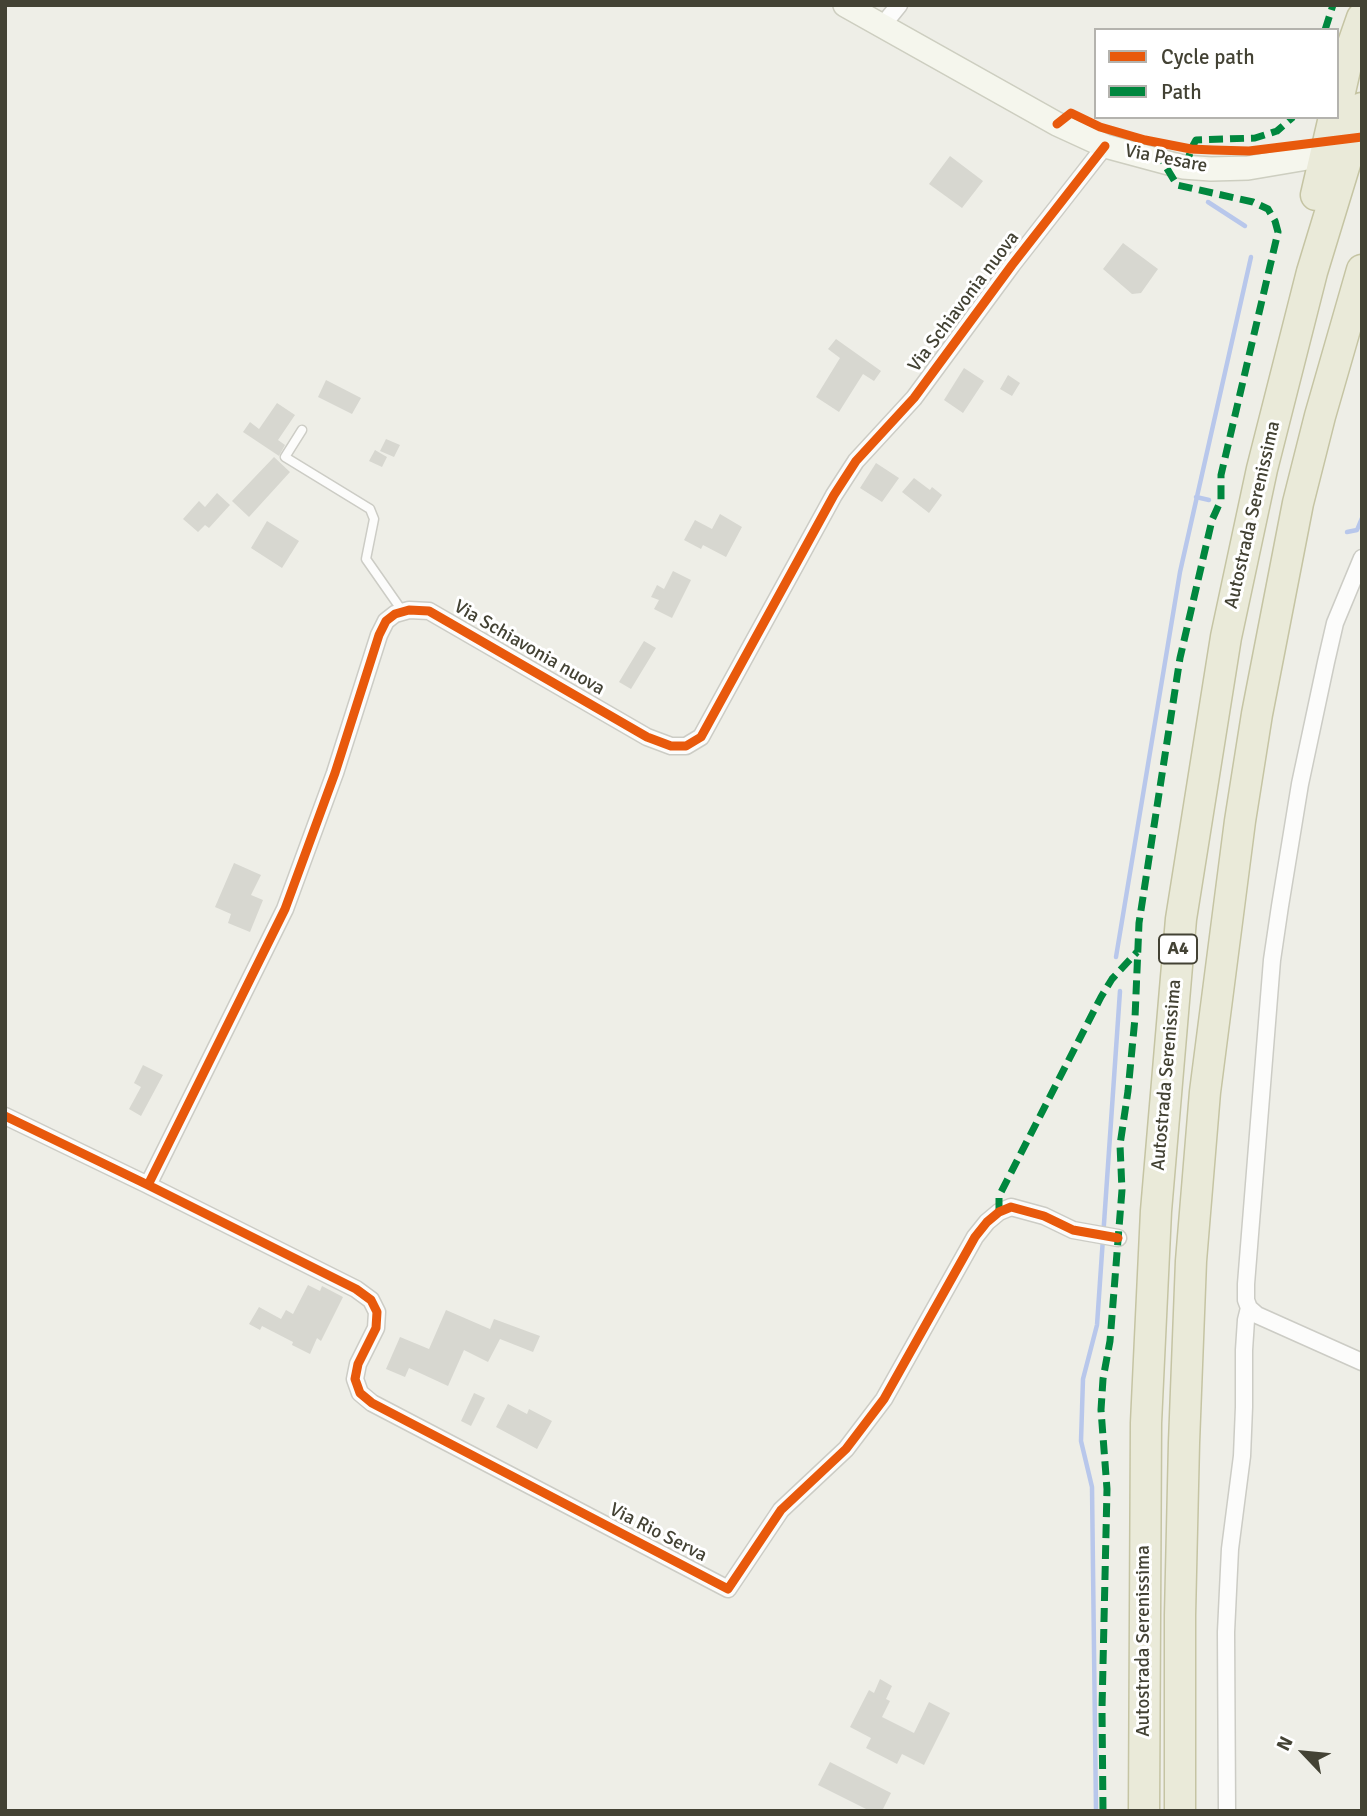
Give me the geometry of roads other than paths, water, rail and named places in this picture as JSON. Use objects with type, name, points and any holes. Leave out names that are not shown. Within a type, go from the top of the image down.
[{"type":"highway","points":[[1339,97],[1362,18]]},
{"type":"highway","name":"Autostrada Serenissima","points":[[1144,1811],[1146,1410],[1156,1211],[1180,933],[1226,637],[1262,469],[1312,272],[1362,108]]},
{"type":"highway","points":[[1262,469],[1265,404],[1334,119]]},
{"type":"highway","name":"Autostrada Serenissima","points":[[1180,1811],[1184,1443],[1191,1261],[1205,1092],[1240,821],[1257,714],[1298,503],[1362,271]]},
{"type":"highway","points":[[1320,416],[1345,379],[1362,321]]},
{"type":"street","name":"Via Pesare","points":[[845,5],[1057,124],[1105,146],[1183,167],[1211,169],[1248,168],[1313,157]]},
{"type":"street","points":[[882,26],[899,5]]},
{"type":"street","name":"Via Schiavonia nuova","points":[[403,612],[429,611],[647,737],[671,746],[686,746],[701,737],[834,495],[856,461],[914,398],[1105,146]]},
{"type":"street","points":[[1362,558],[1335,623],[1317,697],[1280,905],[1272,960],[1246,1300],[1256,1315],[1362,1362]]},
{"type":"street","points":[[5,1116],[148,1185],[285,909],[335,773],[379,635],[386,621],[403,612]]},
{"type":"street","name":"Via Rio Serva","points":[[148,1185],[356,1289],[371,1300],[377,1312],[376,1328],[358,1364],[355,1380],[360,1393],[372,1403],[728,1589],[781,1510],[846,1449],[884,1399],[975,1237],[987,1222],[999,1212],[1011,1207],[1044,1216],[1073,1230],[1113,1237]]},
{"type":"street","points":[[1227,1811],[1226,1632],[1230,1549],[1242,1456],[1244,1350],[1249,1308]]},
{"type":"lane","points":[[302,430],[285,457],[370,509],[373,519],[366,559],[403,612]]},
{"type":"waterway","points":[[1208,202],[1245,226]]},
{"type":"waterway","points":[[1116,957],[1180,572],[1251,257]]},
{"type":"waterway","points":[[1196,497],[1209,500]]},
{"type":"waterway","points":[[1347,532],[1357,530],[1362,518]]},
{"type":"waterway","points":[[1096,1811],[1092,1487],[1081,1441],[1083,1379],[1097,1325],[1120,991]]}]
